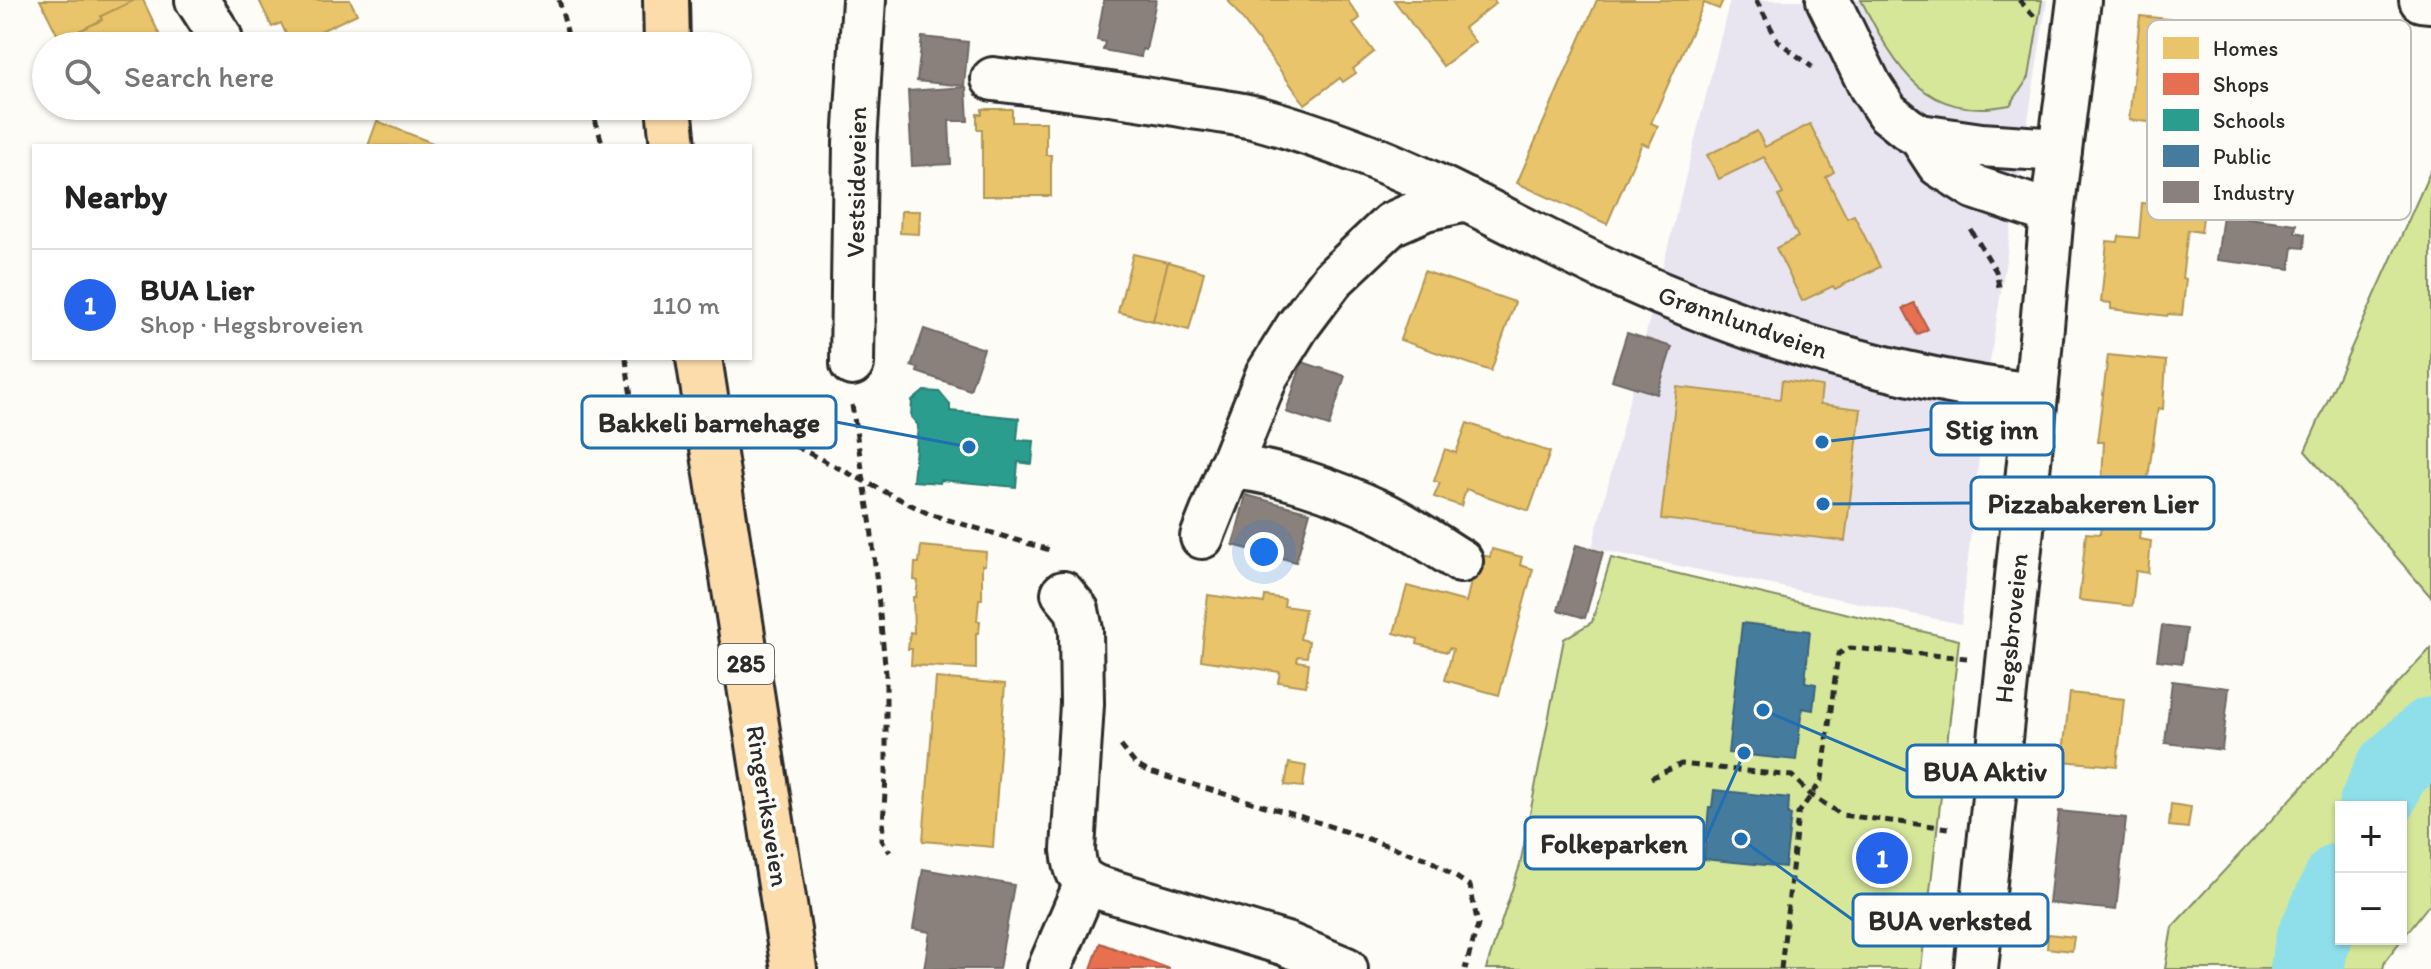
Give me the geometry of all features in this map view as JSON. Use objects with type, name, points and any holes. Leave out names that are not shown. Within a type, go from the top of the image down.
[{"type":"main road","points":[[666,0],[667,32]]},
{"type":"main road","points":[[670,120],[673,144]]},
{"type":"main road","name":"Ringeriksveien","points":[[699,360],[794,969]]},
{"type":"street","points":[[197,0],[217,32]]},
{"type":"street","name":"Vestsideveien","points":[[852,364],[855,143],[864,0]]},
{"type":"street","points":[[1828,0],[1870,86],[1887,112],[1920,136],[1939,165],[1974,187],[2052,213]]},
{"type":"street","name":"Hegsbroveien","points":[[1976,969],[2052,213],[2079,0]]},
{"type":"street","points":[[2421,0],[2431,1]]},
{"type":"street","name":"Grønnlundveien","points":[[993,79],[1116,93],[1256,118],[1350,149],[1467,200],[1616,275],[1694,307],[1876,365],[2036,395]]},
{"type":"street","points":[[1920,136],[1981,145],[2060,150]]},
{"type":"street","points":[[1202,537],[1267,375],[1297,327],[1333,279],[1391,224],[1425,209],[1467,200]]},
{"type":"street","points":[[1229,467],[1248,468],[1308,485],[1382,513],[1461,561]]},
{"type":"street","points":[[1063,575],[1077,610],[1081,630],[1082,704],[1073,850],[1076,873],[1091,885],[1286,944],[1346,969]]},
{"type":"street","points":[[1049,969],[1063,932],[1091,885]]},
{"type":"path","points":[[559,0],[567,32]]},
{"type":"path","points":[[1756,0],[1778,41],[1818,71]]},
{"type":"path","points":[[595,120],[602,144]]},
{"type":"path","points":[[1968,226],[1996,271],[2001,303]]},
{"type":"path","points":[[626,360],[640,425],[656,440],[680,446]]},
{"type":"path","points":[[852,364],[852,412],[871,526],[886,674],[886,777],[882,840],[890,852]]},
{"type":"path","points":[[756,434],[783,440],[929,514],[1063,575]]},
{"type":"path","points":[[1781,969],[1798,814],[1822,780],[1838,654],[1850,648],[1968,659]]},
{"type":"path","points":[[1116,733],[1121,746],[1136,765],[1147,771],[1302,817],[1428,859],[1470,886],[1478,925],[1465,969]]},
{"type":"path","points":[[1651,778],[1681,764],[1792,776],[1811,795],[1842,815],[1951,828]]},
{"type":"shaded area","points":[[1730,0],[2047,0],[1988,374],[1961,624],[1592,548]]},
{"type":"green space","points":[[1861,0],[2042,0],[2029,77],[2010,105],[1980,108],[1955,105],[1934,97],[1916,84],[1901,67]]},
{"type":"green space","points":[[2431,170],[2431,597],[2305,451]]},
{"type":"green space","points":[[1611,558],[1959,640],[1921,969],[1486,969],[1520,865],[1564,639],[1592,622]]},
{"type":"green space","points":[[2431,648],[2431,902],[2407,933],[2407,801],[2335,801],[2335,945],[2397,945],[2385,961],[2383,969],[2165,969],[2172,927]]},
{"type":"building: Homes","points":[[40,0],[131,2],[77,32],[56,32]]},
{"type":"building: Homes","points":[[135,0],[143,0],[158,32],[77,32],[102,20],[101,16]]},
{"type":"building: Homes","points":[[259,0],[350,0],[357,14],[319,32],[285,32],[281,23],[272,27]]},
{"type":"building: Homes","points":[[1228,0],[1347,0],[1360,18],[1353,24],[1374,52],[1353,69],[1356,73],[1343,82],[1340,78],[1305,104]]},
{"type":"building: Homes","points":[[1394,0],[1494,0],[1496,3],[1464,28],[1475,42],[1443,66]]},
{"type":"building: Homes","points":[[1597,0],[1723,0],[1719,9],[1704,3],[1651,123],[1658,126],[1649,146],[1642,143],[1607,224],[1517,183]]},
{"type":"building: Homes","points":[[2140,16],[2177,20],[2147,20],[2147,122],[2129,120]]},
{"type":"building: Homes","points":[[982,109],[1012,109],[1012,122],[1046,122],[1046,155],[1051,155],[1051,196],[982,196],[982,129],[977,129],[977,114],[982,114]]},
{"type":"building: Homes","points":[[377,121],[435,144],[369,144]]},
{"type":"building: Homes","points":[[1810,124],[1834,172],[1826,177],[1847,218],[1854,215],[1880,267],[1802,301],[1776,248],[1798,237],[1778,196],[1783,194],[1764,157],[1719,179],[1707,155],[1757,131],[1765,147]]},
{"type":"building: Homes","points":[[2142,203],[2147,204],[2147,220],[2203,220],[2201,232],[2188,230],[2182,278],[2186,279],[2182,315],[2111,309],[2111,303],[2101,302],[2107,241],[2118,242],[2119,236],[2139,238]]},
{"type":"building: Homes","points":[[901,211],[920,211],[919,234],[900,233]]},
{"type":"building: Homes","points":[[1133,254],[1168,262],[1153,321],[1118,312]]},
{"type":"building: Homes","points":[[1168,262],[1204,272],[1189,330],[1153,321]]},
{"type":"building: Homes","points":[[1424,271],[1515,302],[1491,371],[1400,340]]},
{"type":"building: Homes","points":[[2108,355],[2166,361],[2163,409],[2158,408],[2147,485],[2102,481],[2104,442],[2097,442]]},
{"type":"building: Homes","points":[[1782,380],[1822,386],[1820,404],[1861,409],[1845,541],[1661,519],[1677,387],[1780,399]]},
{"type":"building: Homes","points":[[1467,423],[1550,452],[1529,511],[1466,489],[1461,506],[1434,497],[1440,483],[1434,481],[1445,449],[1456,453]]},
{"type":"building: Homes","points":[[2103,507],[2142,512],[2139,539],[2151,541],[2148,573],[2136,571],[2132,606],[2079,600],[2086,533],[2100,534]]},
{"type":"building: Homes","points":[[921,546],[986,552],[977,621],[980,621],[979,633],[976,633],[976,669],[911,665],[912,649],[908,649],[910,632],[914,633],[913,597],[916,597],[918,581],[914,580],[915,563],[919,563]]},
{"type":"building: Homes","points":[[1492,549],[1522,557],[1520,565],[1533,569],[1499,695],[1445,680],[1453,649],[1449,648],[1447,652],[1417,644],[1418,639],[1394,633],[1407,586],[1466,602],[1478,554],[1490,557]]},
{"type":"building: Homes","points":[[1208,595],[1264,603],[1265,596],[1285,599],[1284,606],[1305,609],[1300,639],[1309,641],[1307,657],[1298,656],[1297,661],[1309,663],[1306,686],[1278,682],[1280,672],[1201,660]]},
{"type":"building: Homes","points":[[936,678],[1005,684],[993,847],[923,841]]},
{"type":"building: Homes","points":[[2070,693],[2124,699],[2117,766],[2062,761]]},
{"type":"building: Homes","points":[[1289,763],[1306,766],[1303,787],[1285,785]]},
{"type":"building: Homes","points":[[2171,804],[2191,807],[2188,828],[2169,826]]},
{"type":"building: Homes","points":[[2048,934],[2074,937],[2072,951],[2047,948]]},
{"type":"building: Shops","points":[[1914,303],[1928,329],[1917,335],[1903,308]]},
{"type":"building: Shops","points":[[1100,943],[1170,969],[1091,969]]},
{"type":"building: Schools","points":[[924,391],[940,392],[950,404],[950,411],[1019,418],[1017,440],[1034,441],[1032,464],[1018,462],[1016,487],[941,480],[940,483],[913,481],[918,425],[911,417],[912,401]]},
{"type":"building: Public","points":[[1742,623],[1810,631],[1805,682],[1816,684],[1813,710],[1802,708],[1796,760],[1728,753]]},
{"type":"building: Public","points":[[1714,790],[1789,798],[1788,814],[1791,815],[1785,867],[1704,859],[1709,807],[1712,807]]},
{"type":"building: Industry","points":[[1104,0],[1156,0],[1146,50],[1142,49],[1141,57],[1103,50],[1105,42],[1097,40]]},
{"type":"building: Industry","points":[[922,37],[968,42],[964,86],[917,81]]},
{"type":"building: Industry","points":[[966,87],[968,121],[949,121],[951,164],[912,166],[908,91]]},
{"type":"building: Industry","points":[[2222,220],[2296,224],[2295,232],[2305,234],[2304,248],[2293,247],[2290,269],[2217,260]]},
{"type":"building: Industry","points":[[924,329],[984,349],[970,390],[917,372],[918,368],[911,366]]},
{"type":"building: Industry","points":[[1627,333],[1672,347],[1657,394],[1612,380]]},
{"type":"building: Industry","points":[[1302,362],[1345,376],[1329,426],[1286,412]]},
{"type":"building: Industry","points":[[1246,495],[1310,512],[1296,562],[1233,545]]},
{"type":"building: Industry","points":[[1576,545],[1603,552],[1585,618],[1558,610]]},
{"type":"building: Industry","points":[[2162,626],[2187,629],[2182,663],[2157,660]]},
{"type":"building: Industry","points":[[2172,681],[2229,688],[2222,750],[2165,743]]},
{"type":"building: Industry","points":[[2059,811],[2126,818],[2116,910],[2049,903]]},
{"type":"building: Industry","points":[[923,869],[1014,885],[999,969],[924,969],[930,932],[913,929]]},
{"type":"waterway","points":[[2378,801],[2391,771],[2431,734]]},
{"type":"waterway","points":[[2307,969],[2312,942],[2335,892]]},
{"type":"place","name":"Stig inn","points":[[1822,442]]},
{"type":"place","name":"Bakkeli barnehage","points":[[969,447]]},
{"type":"place","name":"Pizzabakeren Lier","points":[[1823,504]]},
{"type":"place","name":"BUA Aktiv","points":[[1763,710]]},
{"type":"place","name":"Folkeparken","points":[[1744,753]]},
{"type":"place","name":"BUA verksted","points":[[1741,839]]},
{"type":"place","name":"BUA Lier","points":[[1882,858]]}]
